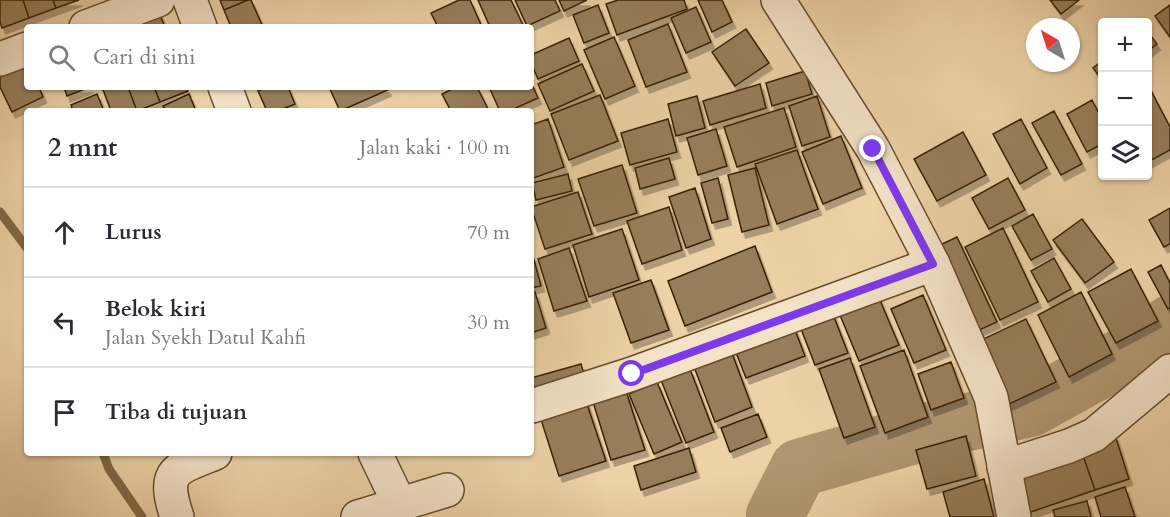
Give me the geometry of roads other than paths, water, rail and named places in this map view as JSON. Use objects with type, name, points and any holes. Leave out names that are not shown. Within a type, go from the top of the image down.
[{"type":"street","points":[[94,24],[158,0]]},
{"type":"street","points":[[190,0],[199,24]]},
{"type":"street","points":[[778,0],[873,149],[933,264],[991,397],[1014,517]]},
{"type":"street","points":[[0,60],[24,50]]},
{"type":"street","points":[[226,90],[233,108]]},
{"type":"street","points":[[534,404],[632,374],[933,264]]},
{"type":"street","points":[[1003,462],[1069,446],[1094,435],[1170,371]]},
{"type":"street","points":[[177,517],[171,491],[174,474],[179,468],[208,456]]},
{"type":"street","points":[[376,456],[399,503]]},
{"type":"street","points":[[358,517],[447,490]]},
{"type":"waterway","points":[[0,212],[24,244]]},
{"type":"waterway","points":[[776,517],[799,468],[928,431],[1030,408],[1146,344],[1170,324]]},
{"type":"waterway","points":[[104,456],[109,469],[142,517]]}]
